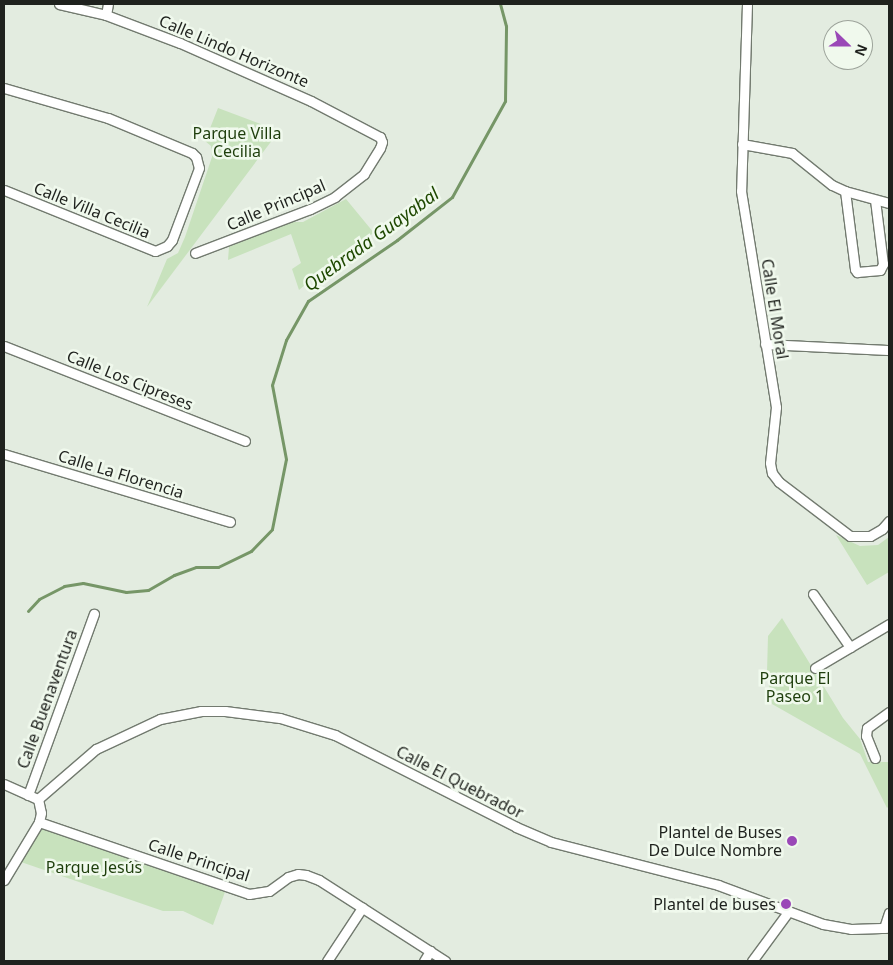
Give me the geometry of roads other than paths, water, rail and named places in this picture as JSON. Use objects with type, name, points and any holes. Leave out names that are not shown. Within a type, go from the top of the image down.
[{"type":"street","name":"Calle Lindo Horizonte","points":[[59,4],[86,7],[180,43],[311,101]]},
{"type":"street","points":[[106,15],[108,4]]},
{"type":"street","name":"Calle El Moral","points":[[747,4],[741,191],[776,407],[770,463],[772,473],[779,482],[850,536],[870,536],[882,529],[889,521]]},
{"type":"street","name":"Calle Villa Cecilia","points":[[4,88],[108,118],[192,153],[199,161],[199,168],[172,240],[167,246],[155,251],[4,190]]},
{"type":"street","name":"Calle Principal","points":[[195,253],[330,200],[364,174],[380,148],[382,142],[380,138],[311,101]]},
{"type":"street","points":[[742,144],[792,153],[832,185],[845,191],[889,203]]},
{"type":"street","points":[[845,191],[857,272],[880,270],[883,264],[875,200]]},
{"type":"street","points":[[765,344],[888,350]]},
{"type":"street","name":"Calle Los Cipreses","points":[[4,346],[245,441]]},
{"type":"street","name":"Calle La Florencia","points":[[4,454],[230,522]]},
{"type":"street","points":[[813,594],[850,648]]},
{"type":"street","name":"Calle Buenaventura","points":[[28,795],[94,614]]},
{"type":"street","points":[[815,668],[889,624]]},
{"type":"street","name":"Calle El Quebrador","points":[[38,799],[96,749],[160,719],[201,712],[225,711],[273,717],[308,725],[334,735],[516,828],[551,842],[718,885],[823,924],[851,929],[886,928]]},
{"type":"street","points":[[875,758],[866,736],[868,728],[889,712]]},
{"type":"street","points":[[4,784],[38,799],[41,805],[39,822],[4,880]]},
{"type":"street","name":"Calle Principal","points":[[39,822],[249,894],[269,891],[288,877],[298,874],[306,875],[319,880],[445,961]]},
{"type":"street","points":[[327,961],[362,908]]},
{"type":"street","points":[[752,961],[788,912]]},
{"type":"street","points":[[886,928],[889,913]]},
{"type":"street","points":[[424,961],[430,952]]},
{"type":"waterway","name":"Quebrada Guayabal","points":[[28,611],[39,599],[64,586],[83,583],[126,592],[148,590],[174,575],[196,567],[218,567],[251,551],[272,529],[286,459],[272,385],[286,340],[308,301],[397,240],[452,197],[505,101],[506,26],[500,4]]},
{"type":"place","name":"Plantel de Buses De Dulce Nombre","points":[[792,841]]},
{"type":"place","name":"Plantel de buses","points":[[786,904]]},
{"type":"park label","name":"Parque Villa Cecilia","points":[[237,142]]},
{"type":"park label","name":"Parque El Paseo 1","points":[[795,687]]},
{"type":"park label","name":"Parque Jesús","points":[[94,867]]}]
